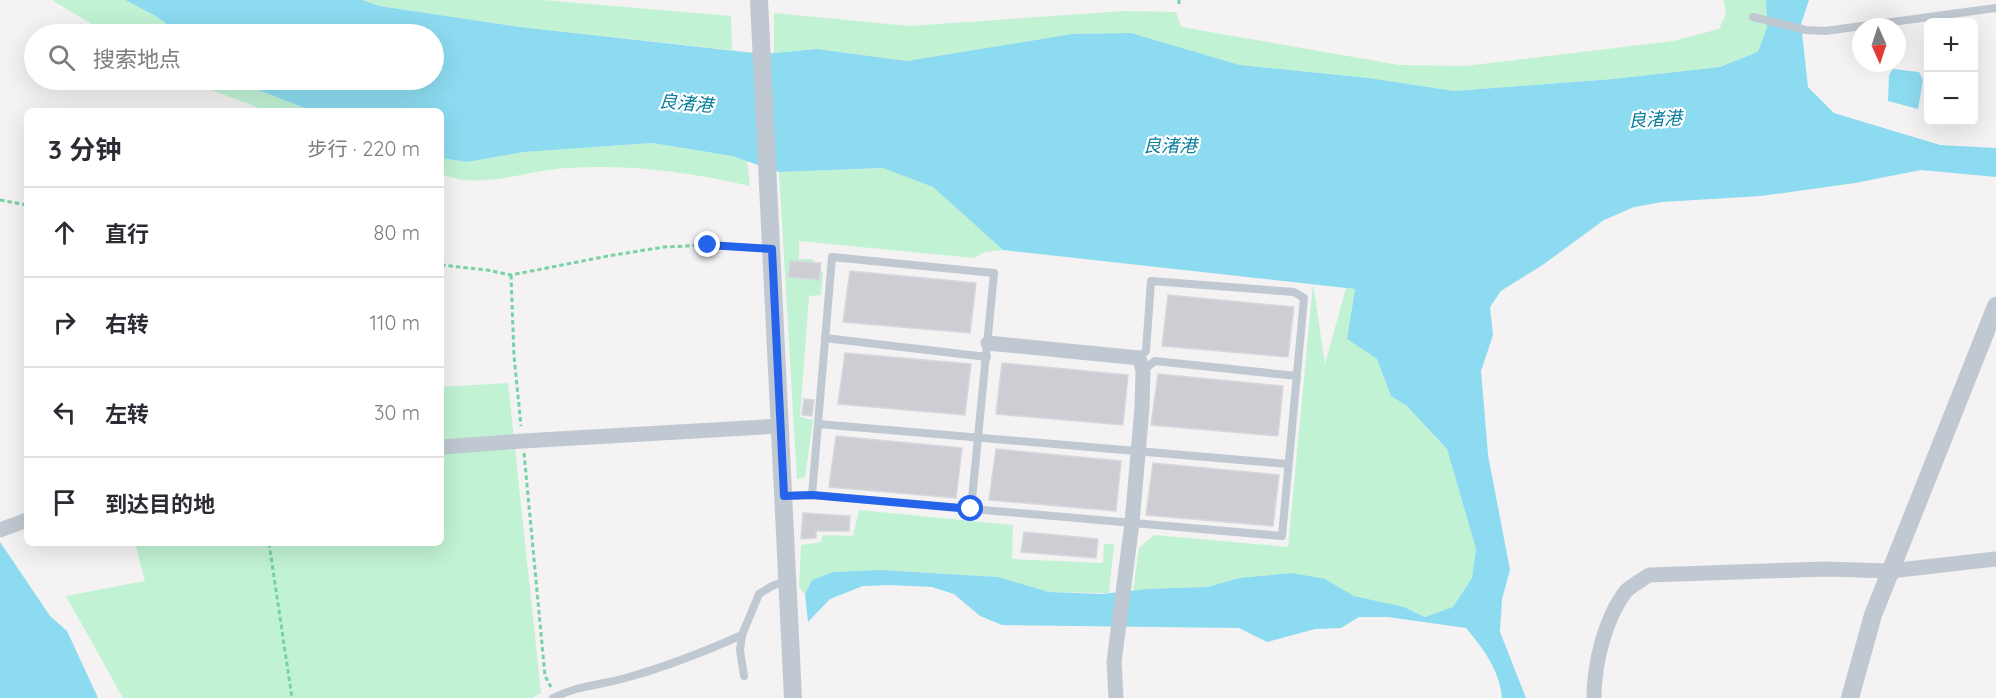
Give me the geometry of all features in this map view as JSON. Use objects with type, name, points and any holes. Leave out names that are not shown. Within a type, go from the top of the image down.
[{"type":"street","points":[[759,0],[793,698]]},
{"type":"street","points":[[1850,698],[1873,615],[1996,306]]},
{"type":"street","points":[[988,350],[1141,364],[1142,408],[1139,450],[1114,662],[1116,698]]},
{"type":"street","points":[[444,447],[781,426]]},
{"type":"street","points":[[2,529],[24,521]]},
{"type":"street","points":[[1594,698],[1594,677],[1610,616],[1628,590],[1649,575],[1826,569],[1890,571],[1996,559]]},
{"type":"lane","points":[[1753,17],[1806,30],[1826,31],[1996,8]]},
{"type":"lane","points":[[812,495],[832,256],[994,273],[971,509]]},
{"type":"lane","points":[[784,496],[812,495],[1282,536],[1304,298],[1294,292],[1151,281],[1146,351],[1141,364]]},
{"type":"lane","points":[[825,338],[988,350]]},
{"type":"lane","points":[[1141,364],[1155,361],[1297,376]]},
{"type":"lane","points":[[818,423],[1288,464]]},
{"type":"lane","points":[[744,676],[740,650],[742,635],[759,594],[772,586],[788,581]]},
{"type":"lane","points":[[555,697],[570,690],[627,678],[708,650],[742,635]]},
{"type":"path","points":[[0,200],[24,204]]},
{"type":"path","points":[[444,266],[487,270],[511,275],[664,248],[708,245],[772,249]]},
{"type":"path","points":[[511,275],[514,356],[545,676],[555,697]]},
{"type":"path","points":[[269,546],[292,698]]},
{"type":"green space","points":[[52,0],[125,0],[167,24],[92,24]]},
{"type":"green space","points":[[364,0],[543,0],[731,16],[732,50],[520,27],[379,6]]},
{"type":"green space","points":[[1724,0],[1766,0],[1767,27],[1758,53],[1720,67],[1613,79],[1454,91],[1369,78],[1240,65],[1131,33],[1072,34],[907,61],[817,49],[774,53],[774,13],[909,26],[1124,11],[1176,12],[1181,27],[1399,65],[1465,66],[1673,41],[1719,29],[1726,14]]},
{"type":"green space","points":[[211,90],[258,90],[304,108],[259,108]]},
{"type":"green space","points":[[652,143],[732,156],[747,161],[750,186],[682,173],[614,167],[555,169],[476,180],[460,180],[444,175],[444,158],[467,162],[524,152]]},
{"type":"green space","points":[[883,168],[933,187],[1003,250],[985,252],[974,258],[799,241],[799,259],[812,259],[823,273],[821,295],[809,296],[800,417],[813,420],[805,477],[797,479],[779,172]]},
{"type":"green space","points":[[1313,284],[1325,364],[1346,288],[1355,289],[1347,339],[1377,359],[1391,396],[1407,406],[1447,449],[1476,549],[1472,578],[1453,607],[1426,617],[1404,607],[1354,596],[1325,579],[1240,578],[1207,587],[1133,591],[1139,548],[1154,535],[1288,547]]},
{"type":"green space","points":[[508,383],[541,693],[532,698],[123,698],[66,596],[145,581],[136,546],[444,546],[444,387]]},
{"type":"green space","points":[[859,510],[1013,525],[1012,559],[1103,563],[1104,544],[1114,544],[1109,593],[1049,592],[998,577],[881,570],[833,572],[812,580],[805,594],[799,587],[801,545],[821,542],[823,535],[853,536]]},
{"type":"water","name":"良渚港","points":[[125,0],[363,0],[379,6],[520,27],[763,54],[817,49],[907,61],[1072,34],[1131,33],[1240,65],[1369,78],[1454,91],[1613,79],[1720,67],[1758,52],[1767,27],[1766,0],[1809,0],[1801,24],[1808,87],[1834,113],[1940,145],[1996,148],[1996,177],[1921,170],[1855,183],[1761,196],[1662,202],[1634,207],[1604,220],[1544,264],[1501,291],[1490,307],[1493,335],[1481,371],[1488,455],[1510,570],[1502,599],[1500,632],[1526,698],[1502,698],[1494,669],[1466,628],[1388,617],[1359,617],[1341,628],[1315,629],[1267,642],[1239,628],[1002,625],[980,616],[954,594],[932,587],[891,585],[863,586],[830,599],[808,622],[805,594],[812,580],[833,572],[881,570],[998,577],[1049,592],[1101,594],[1149,589],[1207,587],[1240,578],[1292,573],[1325,579],[1354,596],[1404,607],[1425,617],[1453,607],[1472,578],[1476,549],[1447,449],[1407,406],[1391,396],[1377,359],[1347,339],[1355,289],[1003,250],[933,187],[883,168],[779,172],[732,156],[652,143],[524,152],[467,162],[444,158],[444,108],[304,108],[258,90],[444,90],[444,24],[167,24]]},
{"type":"water","points":[[1906,70],[1919,72],[1923,80],[1918,109],[1888,101],[1891,72]]},
{"type":"water","points":[[0,542],[50,616],[67,631],[98,698],[0,698]]},
{"type":"building","points":[[790,261],[821,263],[819,280],[788,277]]},
{"type":"building","points":[[850,271],[976,283],[970,333],[843,322]]},
{"type":"building","points":[[1168,295],[1294,307],[1288,357],[1162,346]]},
{"type":"building","points":[[845,353],[971,364],[965,415],[838,404]]},
{"type":"building","points":[[1002,363],[1128,375],[1123,425],[996,414]]},
{"type":"building","points":[[1158,374],[1283,386],[1278,436],[1151,425]]},
{"type":"building","points":[[804,399],[814,400],[812,416],[802,415]]},
{"type":"building","points":[[836,436],[962,448],[956,498],[829,487]]},
{"type":"building","points":[[996,449],[1121,461],[1116,511],[989,500]]},
{"type":"building","points":[[1153,463],[1279,475],[1273,526],[1146,515]]},
{"type":"building","points":[[803,513],[850,516],[849,531],[816,531],[816,538],[801,539]]},
{"type":"building","points":[[1024,532],[1098,539],[1096,558],[1021,552]]},
{"type":"route","points":[[708,245],[772,249],[784,496],[812,495],[971,509]]}]
